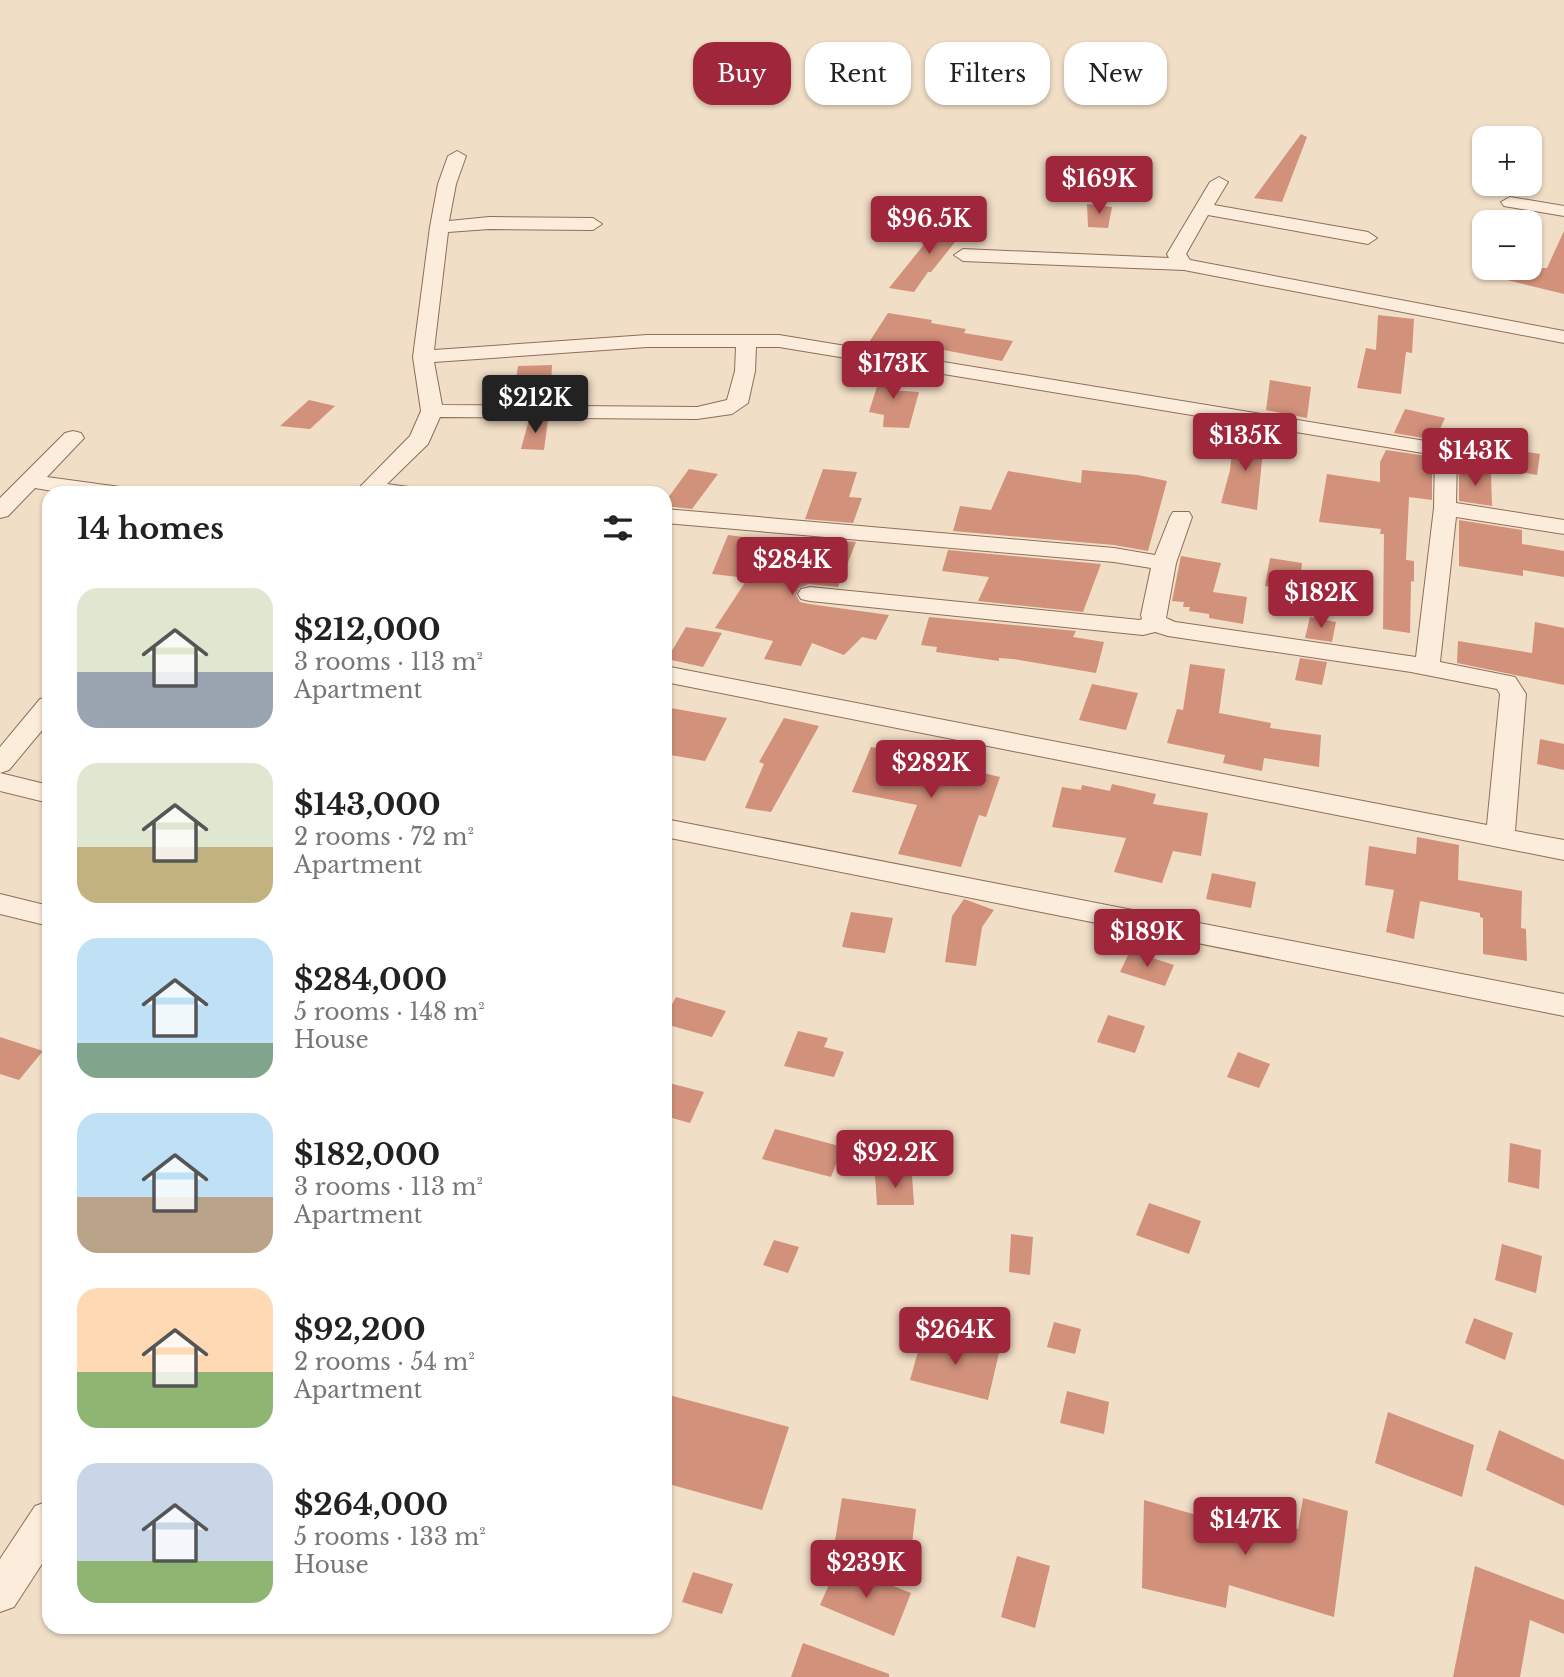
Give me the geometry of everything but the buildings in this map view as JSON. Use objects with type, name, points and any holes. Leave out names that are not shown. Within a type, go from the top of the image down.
[{"type":"street","points":[[371,486],[420,439],[432,411],[423,357],[439,227],[447,184],[457,156]]},
{"type":"street","points":[[1184,264],[1176,254],[1219,182]]},
{"type":"street","points":[[1510,202],[1564,211]]},
{"type":"street","points":[[1203,209],[1368,238]]},
{"type":"street","points":[[439,227],[489,223],[593,225]]},
{"type":"street","points":[[963,255],[1184,264],[1564,337]]},
{"type":"street","points":[[423,357],[647,341],[779,341],[1442,450],[1446,455],[1445,508],[1427,668]]},
{"type":"street","points":[[432,411],[697,412],[724,409],[737,403],[746,371],[746,341]]},
{"type":"street","points":[[2,506],[73,439]]},
{"type":"street","points":[[30,481],[65,486]]},
{"type":"street","points":[[1445,508],[1564,527]]},
{"type":"street","points":[[672,517],[1114,555],[1164,563]]},
{"type":"street","points":[[1181,517],[1164,563],[1153,615],[1156,622],[1168,629],[1427,668],[1506,683],[1513,694],[1500,839]]},
{"type":"street","points":[[810,594],[1143,628],[1156,622]]},
{"type":"street","points":[[672,675],[1564,850]]},
{"type":"street","points":[[0,764],[42,713]]},
{"type":"street","points":[[0,782],[42,792]]},
{"type":"street","points":[[672,829],[1564,1005]]},
{"type":"street","points":[[0,904],[42,914]]},
{"type":"street","points":[[0,1593],[42,1530]]}]
